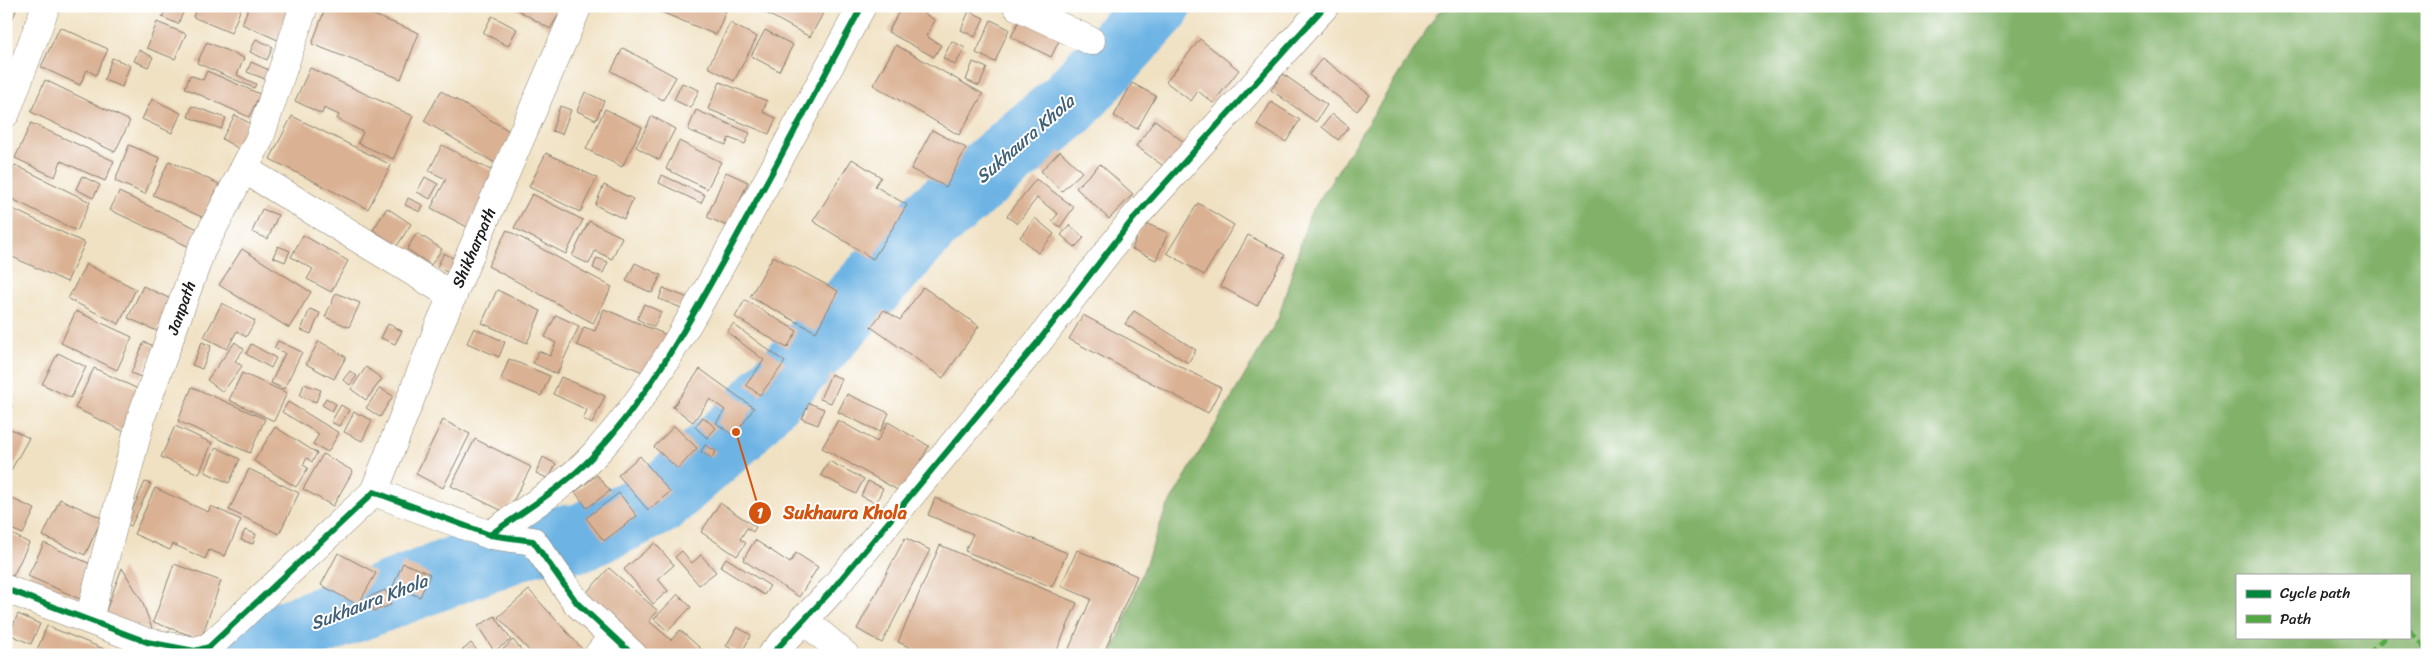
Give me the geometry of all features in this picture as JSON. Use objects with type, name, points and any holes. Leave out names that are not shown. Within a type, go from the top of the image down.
[{"type":"street","points":[[6,113],[46,6]]},
{"type":"street","name":"Janpath","points":[[89,620],[142,415],[201,251],[259,140],[304,6]]},
{"type":"street","name":"Shikharpath","points":[[374,492],[453,296],[578,6]]},
{"type":"street","points":[[490,535],[542,498],[591,459],[621,424],[656,376],[697,308],[763,190],[862,6]]},
{"type":"street","points":[[1017,6],[1091,41]]},
{"type":"street","points":[[771,655],[832,590],[1025,357],[1133,219],[1325,6]]},
{"type":"street","points":[[244,169],[453,296]]},
{"type":"street","points":[[6,589],[147,642],[194,651],[209,648],[374,492],[490,535],[533,541],[606,646],[633,655]]},
{"type":"street","points":[[804,619],[846,655]]},
{"type":"green space","points":[[1459,6],[2427,6],[2427,655],[1112,655],[1166,509],[1278,319],[1309,216],[1438,12]]},
{"type":"building","points":[[6,6],[18,6],[12,20],[6,18]]},
{"type":"building","points":[[168,6],[185,8],[178,24],[162,17]]},
{"type":"building","points":[[197,6],[242,6],[231,33],[193,17]]},
{"type":"building","points":[[249,6],[295,6],[280,41],[242,24]]},
{"type":"building","points":[[326,6],[351,6],[419,33],[401,79],[312,44]]},
{"type":"building","points":[[511,6],[564,6],[550,29]]},
{"type":"building","points":[[661,6],[728,6],[716,35],[659,11]]},
{"type":"building","points":[[753,6],[827,6],[810,37]]},
{"type":"building","points":[[902,6],[911,6],[935,20],[926,36],[941,45],[934,57],[888,32]]},
{"type":"building","points":[[969,11],[984,18],[975,37],[961,30]]},
{"type":"building","points":[[1022,15],[1062,35],[1051,57],[1011,37]]},
{"type":"building","points":[[492,16],[517,29],[508,46],[483,33]]},
{"type":"building","points":[[991,20],[1009,29],[995,62],[976,53]]},
{"type":"building","points":[[157,22],[186,34],[175,59],[147,48]]},
{"type":"building","points":[[730,23],[757,37],[734,81],[708,67]]},
{"type":"building","points":[[60,27],[108,49],[96,75],[87,70],[80,85],[41,67]]},
{"type":"building","points":[[765,30],[793,45],[779,71],[751,56]]},
{"type":"building","points":[[256,39],[273,47],[267,60],[250,52]]},
{"type":"building","points":[[1200,39],[1239,70],[1213,103],[1198,91],[1191,101],[1166,82]]},
{"type":"building","points":[[952,41],[965,48],[955,65],[943,58]]},
{"type":"building","points":[[207,42],[244,58],[237,75],[256,84],[254,88],[197,63]]},
{"type":"building","points":[[896,45],[983,94],[959,135],[873,85]]},
{"type":"building","points":[[623,48],[676,77],[663,100],[611,71]]},
{"type":"building","points":[[139,50],[153,57],[148,67],[134,61]]},
{"type":"building","points":[[112,58],[130,65],[122,87],[104,80]]},
{"type":"building","points":[[1322,58],[1370,95],[1357,111],[1309,75]]},
{"type":"building","points":[[251,62],[269,70],[265,79],[247,72]]},
{"type":"building","points":[[973,62],[987,68],[979,86],[966,80]]},
{"type":"building","points":[[310,68],[413,116],[393,159],[358,143],[363,132],[337,119],[339,115],[324,108],[322,114],[295,101]]},
{"type":"building","points":[[207,71],[260,94],[249,117],[185,88],[190,75],[203,80]]},
{"type":"building","points":[[1283,74],[1327,105],[1316,122],[1271,90]]},
{"type":"building","points":[[45,80],[130,121],[115,152],[31,112]]},
{"type":"building","points":[[720,82],[767,101],[763,112],[776,118],[769,134],[708,109]]},
{"type":"building","points":[[682,83],[699,90],[691,108],[674,100]]},
{"type":"building","points":[[1132,83],[1156,96],[1137,129],[1114,116]]},
{"type":"building","points":[[441,91],[513,133],[495,163],[424,121]]},
{"type":"building","points":[[585,92],[604,101],[596,120],[577,111]]},
{"type":"building","points":[[152,99],[181,113],[172,133],[142,119]]},
{"type":"building","points":[[1271,102],[1300,120],[1286,142],[1257,125]]},
{"type":"building","points":[[192,106],[226,118],[221,129],[188,117]]},
{"type":"building","points":[[560,106],[571,110],[562,134],[552,131]]},
{"type":"building","points":[[605,109],[642,127],[622,167],[586,149]]},
{"type":"building","points":[[696,110],[750,133],[745,144],[729,138],[726,145],[688,130]]},
{"type":"building","points":[[1332,114],[1349,127],[1338,140],[1322,127]]},
{"type":"building","points":[[235,115],[256,127],[243,151],[222,139]]},
{"type":"building","points":[[292,116],[391,165],[368,209],[270,159]]},
{"type":"building","points":[[652,116],[675,129],[659,160],[636,147]]},
{"type":"building","points":[[1155,120],[1189,146],[1170,171],[1136,146]]},
{"type":"building","points":[[31,123],[114,161],[105,181],[61,161],[55,177],[15,158]]},
{"type":"building","points":[[932,130],[966,148],[946,187],[911,169]]},
{"type":"building","points":[[679,141],[721,162],[707,189],[666,169]]},
{"type":"building","points":[[129,145],[160,158],[145,194],[115,181]]},
{"type":"building","points":[[442,145],[500,175],[471,229],[431,208],[446,179],[429,171]]},
{"type":"building","points":[[1060,151],[1082,172],[1062,191],[1041,171]]},
{"type":"building","points":[[546,153],[597,178],[580,212],[529,187]]},
{"type":"building","points":[[852,159],[881,177],[875,186],[907,205],[873,259],[813,221]]},
{"type":"building","points":[[169,161],[219,184],[204,218],[153,195]]},
{"type":"building","points":[[1100,164],[1133,194],[1109,219],[1076,188]]},
{"type":"building","points":[[15,165],[90,202],[77,231],[6,196],[6,183]]},
{"type":"building","points":[[726,172],[748,182],[729,227],[707,217]]},
{"type":"building","points":[[662,175],[705,195],[701,203],[659,183]]},
{"type":"building","points":[[82,176],[100,185],[93,198],[76,189]]},
{"type":"building","points":[[425,177],[438,184],[430,199],[417,192]]},
{"type":"building","points":[[1036,179],[1074,207],[1060,227],[1052,221],[1058,214],[1037,198],[1017,224],[1007,216]]},
{"type":"building","points":[[604,185],[633,199],[624,219],[595,205]]},
{"type":"building","points":[[119,192],[202,231],[194,249],[110,210]]},
{"type":"building","points":[[532,194],[583,220],[566,254],[514,228]]},
{"type":"building","points":[[408,198],[423,205],[420,212],[405,205]]},
{"type":"building","points":[[1198,203],[1234,225],[1204,275],[1167,253]]},
{"type":"building","points":[[6,206],[85,243],[67,282],[6,254]]},
{"type":"building","points":[[387,208],[411,224],[397,246],[373,230]]},
{"type":"building","points":[[262,209],[278,215],[268,239],[252,232]]},
{"type":"building","points":[[1035,218],[1054,234],[1038,253],[1020,237]]},
{"type":"building","points":[[589,221],[622,237],[612,259],[595,251],[589,264],[572,256]]},
{"type":"building","points":[[1143,222],[1168,233],[1156,260],[1132,249]]},
{"type":"building","points":[[1070,225],[1084,238],[1075,247],[1061,235]]},
{"type":"building","points":[[507,230],[612,287],[593,323],[488,266]]},
{"type":"building","points":[[417,233],[442,249],[431,265],[407,249]]},
{"type":"building","points":[[303,235],[348,261],[331,292],[307,279],[313,269],[291,257]]},
{"type":"building","points":[[1248,235],[1285,255],[1257,306],[1220,286]]},
{"type":"building","points":[[278,246],[290,251],[285,262],[273,257]]},
{"type":"building","points":[[242,249],[311,292],[289,328],[219,285]]},
{"type":"building","points":[[444,253],[458,261],[451,274],[437,267]]},
{"type":"building","points":[[773,256],[838,291],[816,332],[750,297]]},
{"type":"building","points":[[597,258],[608,262],[603,273],[593,268]]},
{"type":"building","points":[[635,263],[661,275],[652,293],[626,281]]},
{"type":"building","points":[[86,264],[136,289],[119,324],[68,299]]},
{"type":"building","points":[[143,286],[171,299],[157,331],[128,318]]},
{"type":"building","points":[[923,287],[979,326],[943,378],[871,327],[884,310],[900,320]]},
{"type":"building","points":[[663,288],[688,298],[684,309],[659,299]]},
{"type":"building","points":[[497,290],[541,311],[527,343],[482,323]]},
{"type":"building","points":[[336,293],[360,303],[349,327],[325,317]]},
{"type":"building","points":[[745,300],[797,331],[787,348],[735,317]]},
{"type":"building","points":[[222,303],[255,321],[246,337],[237,331],[227,349],[204,337]]},
{"type":"building","points":[[644,304],[661,312],[654,327],[637,319]]},
{"type":"building","points":[[310,309],[320,313],[311,334],[301,330]]},
{"type":"building","points":[[604,309],[667,335],[650,375],[577,345],[584,327],[595,331]]},
{"type":"building","points":[[76,311],[132,337],[117,370],[61,343]]},
{"type":"building","points":[[1134,311],[1196,350],[1188,363],[1125,324]]},
{"type":"building","points":[[556,315],[579,326],[557,374],[533,363],[539,351],[550,356],[556,343],[545,337]]},
{"type":"building","points":[[1083,315],[1221,388],[1208,413],[1069,339]]},
{"type":"building","points":[[388,324],[402,331],[395,344],[381,338]]},
{"type":"building","points":[[733,324],[785,362],[760,395],[746,385],[764,360],[727,332]]},
{"type":"building","points":[[474,328],[505,342],[499,357],[467,343]]},
{"type":"building","points":[[278,341],[302,352],[284,389],[271,383],[285,353],[274,348]]},
{"type":"building","points":[[319,341],[346,357],[334,379],[306,364]]},
{"type":"building","points":[[144,342],[154,346],[141,377],[131,373]]},
{"type":"building","points":[[202,342],[211,346],[202,369],[192,365]]},
{"type":"building","points":[[235,342],[244,349],[235,361],[242,366],[223,392],[207,380]]},
{"type":"building","points":[[251,344],[276,358],[271,368],[246,354]]},
{"type":"building","points":[[58,353],[86,367],[71,398],[42,384]]},
{"type":"building","points":[[509,359],[550,376],[541,396],[501,379]]},
{"type":"building","points":[[366,367],[382,379],[366,400],[351,389]]},
{"type":"building","points":[[94,368],[144,392],[125,432],[75,408]]},
{"type":"building","points":[[700,369],[754,408],[734,436],[716,423],[725,410],[710,399],[693,422],[673,407]]},
{"type":"building","points":[[350,371],[357,376],[350,385],[343,380]]},
{"type":"building","points":[[242,373],[287,393],[274,421],[229,400]]},
{"type":"building","points":[[831,374],[842,379],[831,403],[820,399]]},
{"type":"building","points":[[561,377],[605,396],[592,424],[583,419],[587,410],[553,394]]},
{"type":"building","points":[[304,384],[321,390],[316,402],[300,396]]},
{"type":"building","points":[[192,387],[265,419],[250,453],[178,421]]},
{"type":"building","points":[[380,388],[393,396],[380,417],[366,408]]},
{"type":"building","points":[[847,394],[889,413],[880,432],[838,412]]},
{"type":"building","points":[[326,398],[336,404],[332,411],[322,405]]},
{"type":"building","points":[[288,402],[339,433],[328,452],[313,444],[319,434],[282,412]]},
{"type":"building","points":[[6,403],[12,406],[10,413],[6,412]]},
{"type":"building","points":[[809,403],[824,409],[818,425],[802,419]]},
{"type":"building","points":[[341,405],[349,410],[339,426],[331,422]]},
{"type":"building","points":[[354,412],[372,420],[362,441],[344,432]]},
{"type":"building","points":[[703,417],[716,428],[707,438],[695,427]]},
{"type":"building","points":[[443,420],[470,434],[443,488],[416,474]]},
{"type":"building","points":[[838,420],[877,442],[888,422],[929,446],[903,493],[822,448]]},
{"type":"building","points":[[175,426],[212,443],[199,474],[161,457]]},
{"type":"building","points":[[674,426],[697,448],[678,469],[654,447]]},
{"type":"building","points":[[7,427],[29,438],[6,479],[6,429]]},
{"type":"building","points":[[275,427],[317,453],[312,462],[307,458],[303,465],[308,468],[296,487],[254,461]]},
{"type":"building","points":[[475,439],[531,467],[507,513],[451,486]]},
{"type":"building","points":[[705,445],[716,451],[712,458],[701,452]]},
{"type":"building","points":[[216,447],[240,459],[229,483],[205,472]]},
{"type":"building","points":[[323,454],[353,471],[333,506],[303,489]]},
{"type":"building","points":[[640,456],[670,492],[648,510],[618,475]]},
{"type":"building","points":[[543,457],[556,464],[549,479],[536,473]]},
{"type":"building","points":[[829,461],[864,479],[856,494],[821,475]]},
{"type":"building","points":[[249,469],[299,493],[279,534],[229,510]]},
{"type":"building","points":[[597,475],[610,491],[587,508],[575,492]]},
{"type":"building","points":[[868,481],[883,488],[876,503],[861,496]]},
{"type":"building","points":[[145,482],[151,484],[131,526],[126,524]]},
{"type":"building","points":[[155,488],[208,512],[211,506],[241,520],[225,556],[209,550],[205,559],[173,544],[170,550],[134,534]]},
{"type":"building","points":[[619,493],[637,516],[604,541],[586,518]]},
{"type":"building","points":[[6,496],[35,509],[23,534],[6,527]]},
{"type":"building","points":[[935,498],[1067,553],[1052,587],[965,551],[973,534],[928,515]]},
{"type":"building","points":[[60,499],[102,518],[85,555],[43,536]]},
{"type":"building","points":[[720,503],[756,527],[753,532],[747,528],[740,539],[746,543],[737,556],[701,532]]},
{"type":"building","points":[[245,530],[256,534],[253,544],[241,540]]},
{"type":"building","points":[[6,531],[29,543],[13,576],[6,572]]},
{"type":"building","points":[[905,538],[930,550],[882,643],[857,629]]},
{"type":"building","points":[[755,540],[790,563],[796,553],[818,567],[799,597],[743,560]]},
{"type":"building","points":[[44,543],[95,566],[80,599],[28,576]]},
{"type":"building","points":[[655,543],[674,565],[658,579],[668,591],[653,604],[624,569]]},
{"type":"building","points":[[940,545],[1077,603],[1055,655],[926,655],[898,642]]},
{"type":"building","points":[[1077,550],[1137,576],[1103,655],[1066,655],[1091,599],[1061,586]]},
{"type":"building","points":[[682,551],[692,563],[701,555],[716,572],[699,585],[675,557]]},
{"type":"building","points":[[338,553],[376,573],[358,605],[321,585]]},
{"type":"building","points":[[726,558],[770,586],[764,595],[720,567]]},
{"type":"building","points":[[403,563],[430,574],[420,597],[393,586]]},
{"type":"building","points":[[174,564],[221,581],[201,639],[153,622]]},
{"type":"building","points":[[122,568],[142,601],[153,631],[105,613]]},
{"type":"building","points":[[609,568],[658,611],[649,621],[671,640],[680,630],[708,655],[642,655],[580,600]]},
{"type":"building","points":[[385,590],[391,605],[374,611],[369,597]]},
{"type":"building","points":[[529,590],[584,651],[580,655],[533,655],[498,617]]},
{"type":"building","points":[[678,594],[691,607],[668,631],[654,619]]},
{"type":"building","points":[[18,614],[40,624],[31,644],[9,634]]},
{"type":"building","points":[[495,616],[511,640],[494,651],[478,626]]},
{"type":"building","points":[[47,626],[119,655],[35,655]]},
{"type":"building","points":[[737,627],[751,635],[741,654],[726,646]]},
{"type":"building","points":[[513,640],[526,655],[497,655]]},
{"type":"building","points":[[471,643],[481,655],[457,655]]},
{"type":"waterway","name":"Sukhaura Khola","points":[[238,655],[241,651],[533,541],[580,538],[657,502],[736,432],[931,220],[1068,104],[1157,6]]},
{"type":"marked path","points":[[2410,631],[2427,651]]},
{"type":"marked path","points":[[2368,655],[2384,638]]},
{"type":"cycle path","points":[[490,535],[581,468],[612,434],[649,386],[711,282],[862,6]]},
{"type":"cycle path","points":[[771,655],[832,590],[1038,342],[1133,219],[1325,6]]},
{"type":"cycle path","points":[[6,589],[147,642],[195,651],[209,647],[374,492],[490,535],[533,541],[577,603],[633,655]]},
{"type":"place","name":"Sukhaura Khola","points":[[736,432]]}]
